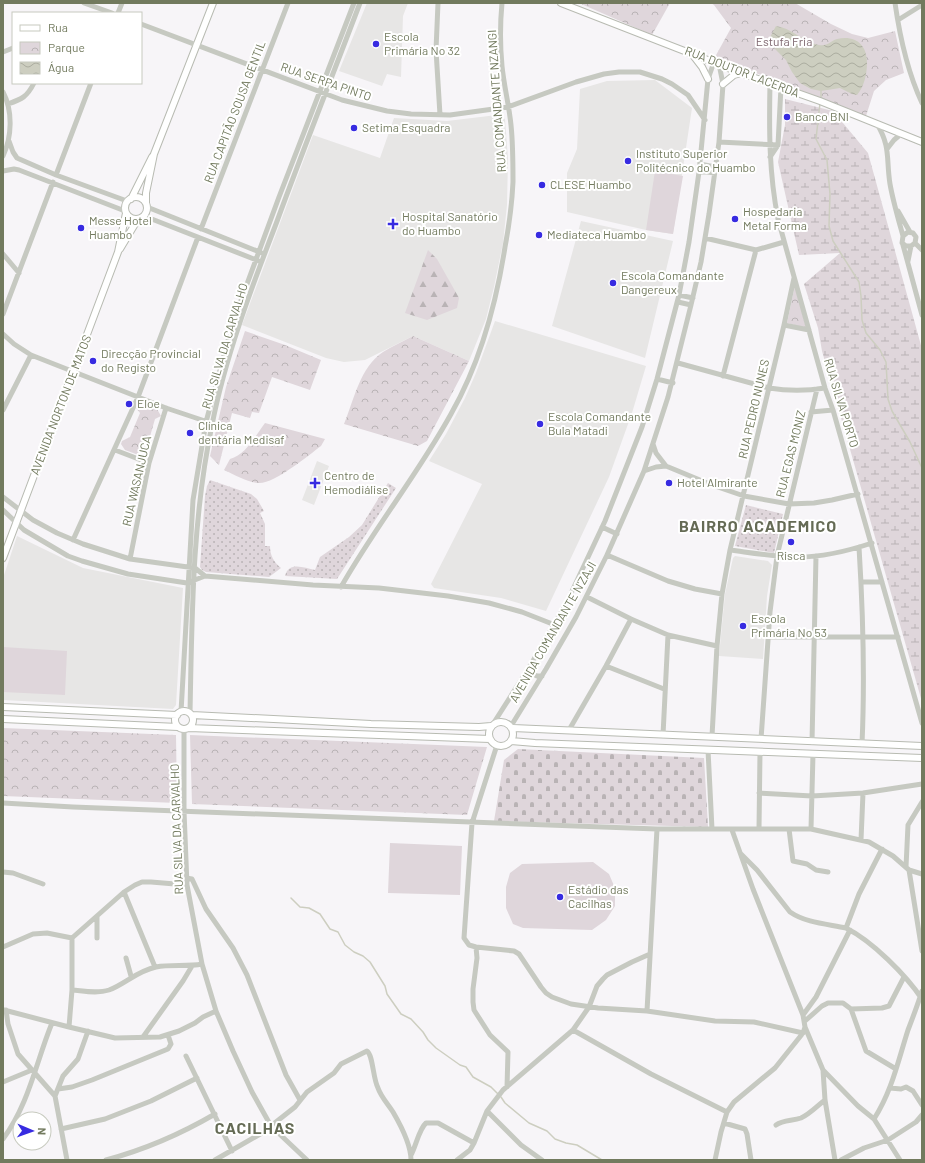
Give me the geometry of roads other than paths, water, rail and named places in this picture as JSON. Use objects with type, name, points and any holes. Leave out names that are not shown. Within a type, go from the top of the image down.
[{"type":"main road","points":[[154,154],[146,193],[146,213],[138,219],[130,217],[126,212],[129,200],[154,154],[212,3]]},
{"type":"main road","name":"RUA DOUTOR LACERDA","points":[[561,3],[922,142]]},
{"type":"main road","points":[[690,53],[702,67],[708,79]]},
{"type":"main road","points":[[723,84],[734,75],[741,73]]},
{"type":"main road","points":[[129,200],[139,198],[147,205]]},
{"type":"main road","name":"AVENIDA NORTON DE MATOS","points":[[4,555],[118,252],[126,212]]},
{"type":"main road","name":"AVENIDA NORTON DE MATOS","points":[[118,252],[138,219]]},
{"type":"main road","points":[[3,708],[179,713],[186,711],[191,714],[379,724],[479,727],[492,725],[502,721],[512,727],[922,746]]},
{"type":"main road","points":[[179,713],[175,720],[184,728]]},
{"type":"main road","points":[[184,728],[193,721],[191,714]]},
{"type":"main road","points":[[3,719],[184,728],[490,739],[497,745],[506,745],[511,741],[514,735],[512,727]]},
{"type":"main road","points":[[490,739],[489,732],[492,725]]},
{"type":"main road","points":[[511,741],[922,758]]},
{"type":"street","points":[[84,3],[109,12]]},
{"type":"street","name":"RUA CAPITÃO SOUSA GENTIL","points":[[201,229],[288,3]]},
{"type":"street","name":"RUA SILVA DA CARVALHO","points":[[191,714],[196,538],[204,465],[212,423],[232,349],[264,254],[340,55],[353,15],[354,3]]},
{"type":"street","name":"RUA SILVA DA CARVALHO","points":[[179,713],[193,500],[206,422],[226,347],[255,260],[334,53],[360,3]]},
{"type":"street","points":[[438,3],[436,50],[440,115]]},
{"type":"street","name":"RUA COMANDANTE NZANGI","points":[[341,587],[431,449],[452,413],[478,356],[496,294],[507,234],[513,183],[511,127],[502,66],[502,3]]},
{"type":"street","points":[[895,3],[907,66],[922,103]]},
{"type":"street","points":[[898,20],[922,5]]},
{"type":"street","name":"RUA SERPA PINTO","points":[[142,24],[342,100],[373,108],[411,114],[450,115],[508,107],[604,74],[640,72],[662,78],[678,87],[688,95],[705,120]]},
{"type":"street","points":[[334,53],[340,55]]},
{"type":"street","name":"AVENIDA COMANDANTE N'ZAJI","points":[[492,725],[530,666],[566,604],[602,527],[642,427],[678,302],[689,242],[699,172],[708,79],[717,63]]},
{"type":"street","name":"AVENIDA COMANDANTE N'ZAJI","points":[[512,727],[587,597],[607,556],[644,471],[672,383],[692,305],[705,238],[716,166],[723,84],[717,63]]},
{"type":"street","name":"RUA SILVA PORTO","points":[[770,83],[769,145],[773,193],[778,219],[808,330],[858,494],[922,723]]},
{"type":"street","points":[[8,104],[27,96],[33,84]]},
{"type":"street","points":[[56,175],[91,84]]},
{"type":"street","points":[[770,157],[778,145],[781,87]]},
{"type":"street","points":[[3,92],[8,104],[9,141],[12,152],[17,158],[56,175],[129,200]]},
{"type":"street","points":[[307,122],[313,125]]},
{"type":"street","points":[[876,124],[884,135],[894,205],[903,236],[901,240],[904,245],[907,262],[922,315]]},
{"type":"street","points":[[887,149],[901,134]]},
{"type":"street","points":[[3,156],[9,141]]},
{"type":"street","points":[[719,142],[778,145]]},
{"type":"street","points":[[700,164],[716,166]]},
{"type":"street","points":[[292,165],[297,167]]},
{"type":"street","points":[[3,171],[14,169],[19,170],[53,182],[126,212]]},
{"type":"street","points":[[699,172],[715,173]]},
{"type":"street","points":[[3,314],[53,182]]},
{"type":"street","points":[[147,205],[201,229],[264,254]]},
{"type":"street","points":[[894,205],[910,232],[916,237],[907,262]]},
{"type":"street","points":[[144,216],[262,262]]},
{"type":"street","points":[[903,236],[910,232]]},
{"type":"street","points":[[74,540],[138,397],[198,237]]},
{"type":"street","points":[[705,238],[756,250],[784,242]]},
{"type":"street","points":[[904,245],[913,245],[922,250]]},
{"type":"street","points":[[723,376],[756,250]]},
{"type":"street","points":[[3,254],[19,272]]},
{"type":"street","name":"RUA PEDRO NUNES","points":[[712,736],[717,646],[722,594],[730,550],[744,496],[794,277]]},
{"type":"street","points":[[916,293],[922,290]]},
{"type":"street","points":[[679,296],[693,298]]},
{"type":"street","points":[[678,302],[692,305]]},
{"type":"street","points":[[784,324],[808,330]]},
{"type":"street","points":[[3,334],[14,344],[31,355],[166,408],[212,423]]},
{"type":"street","points":[[226,347],[232,349]]},
{"type":"street","points":[[3,410],[31,355]]},
{"type":"street","points":[[678,363],[769,388],[799,391],[825,388]]},
{"type":"street","points":[[657,379],[672,383]]},
{"type":"street","points":[[216,383],[222,385]]},
{"type":"street","name":"RUA EGAS MONIZ","points":[[761,739],[768,637],[777,556],[817,389]]},
{"type":"street","name":"RUA WASANJUCA","points":[[130,559],[149,463],[166,408]]},
{"type":"street","points":[[811,412],[833,410]]},
{"type":"street","points":[[653,444],[656,453],[666,466]]},
{"type":"street","points":[[115,450],[149,463]]},
{"type":"street","points":[[644,471],[656,467],[666,466],[712,485],[744,496],[789,504],[814,503],[858,494]]},
{"type":"street","points":[[3,497],[21,511],[45,526],[98,550],[130,559],[195,568],[205,576]]},
{"type":"street","points":[[193,500],[199,501]]},
{"type":"street","points":[[3,510],[16,523],[36,538],[82,561],[128,574],[188,582],[205,576],[341,587],[379,588],[440,595],[489,603],[522,612],[555,624]]},
{"type":"street","points":[[602,527],[617,534]]},
{"type":"street","points":[[190,538],[196,538]]},
{"type":"street","points":[[730,550],[797,557],[816,556],[872,543]]},
{"type":"street","points":[[859,547],[864,709],[862,744]]},
{"type":"street","points":[[607,556],[668,581],[695,589],[722,594]]},
{"type":"street","points":[[812,742],[816,556]]},
{"type":"street","points":[[176,581],[184,578],[185,575],[183,568],[177,565]]},
{"type":"street","points":[[861,582],[882,582]]},
{"type":"street","points":[[587,597],[631,619],[668,635],[717,646]]},
{"type":"street","points":[[569,730],[631,619]]},
{"type":"street","points":[[663,735],[664,689],[668,635]]},
{"type":"street","points":[[768,637],[898,637]]},
{"type":"street","points":[[530,666],[533,674],[542,676]]},
{"type":"street","points":[[606,666],[664,689]]},
{"type":"street","name":"RUA SILVA DA CARVALHO","points":[[184,728],[186,885],[202,964],[216,1011],[236,1058],[271,1126],[304,1159]]},
{"type":"street","points":[[497,745],[472,823],[464,938],[468,945],[514,951],[519,954],[546,993],[552,997],[571,1004],[589,1007],[647,1011],[715,1021],[754,1022],[803,1033]]},
{"type":"street","points":[[708,750],[712,830]]},
{"type":"street","points":[[759,829],[760,752]]},
{"type":"street","points":[[811,829],[813,754]]},
{"type":"street","points":[[759,793],[812,796],[863,793],[922,784]]},
{"type":"street","points":[[861,840],[863,793]]},
{"type":"street","points":[[922,802],[908,827],[908,869],[922,952]]},
{"type":"street","points":[[3,803],[472,823],[657,829],[811,829],[868,842],[882,849],[908,869],[922,874]]},
{"type":"street","points":[[647,1011],[657,829]]},
{"type":"street","points":[[789,829],[793,861],[807,864],[816,870],[828,872]]},
{"type":"street","points":[[732,830],[758,904],[803,1015],[823,1070],[825,1100],[835,1160]]},
{"type":"street","points":[[803,1015],[816,997],[848,929],[859,894],[882,849]]},
{"type":"street","points":[[741,854],[757,870],[790,912],[809,921],[848,929],[873,946],[922,996],[909,1029],[890,1088],[874,1119]]},
{"type":"street","points":[[3,872],[13,873],[42,884]]},
{"type":"street","points":[[186,878],[192,879],[206,909],[233,948],[247,975],[286,1075],[300,1100]]},
{"type":"street","points":[[69,1027],[72,990],[72,938],[124,892],[142,882],[186,885]]},
{"type":"street","points":[[124,892],[155,967]]},
{"type":"street","points":[[97,916],[97,938]]},
{"type":"street","points":[[3,947],[33,934],[47,933],[72,938]]},
{"type":"street","points":[[476,947],[477,958],[472,1002],[474,1010],[490,1035],[508,1052],[505,1089]]},
{"type":"street","points":[[457,1160],[470,1150],[474,1144],[487,1111],[505,1089],[573,1030],[589,1007],[597,986],[607,975],[650,954]]},
{"type":"street","points":[[126,958],[131,976]]},
{"type":"street","points":[[72,990],[98,992],[105,991],[120,984],[131,976],[155,967],[192,966],[202,964]]},
{"type":"street","points":[[142,1038],[192,966]]},
{"type":"street","points":[[851,1009],[882,1008],[889,1006],[904,977]]},
{"type":"street","points":[[715,1160],[727,1112],[734,1102],[775,1068],[803,1033],[805,1024],[822,1006],[828,1003],[843,1003],[851,1009],[866,1051],[896,1069]]},
{"type":"street","points":[[67,1160],[55,1096],[18,1054],[6,1024],[5,1010],[115,1038],[160,1037],[168,1035],[196,1023],[202,1017],[216,1011]]},
{"type":"street","points":[[3,1082],[33,1071],[38,1066],[52,1023]]},
{"type":"street","points":[[573,1030],[651,1074],[727,1112]]},
{"type":"street","points":[[55,1096],[63,1076],[78,1059],[88,1031]]},
{"type":"street","points":[[58,1089],[72,1087],[92,1080],[168,1049],[171,1044],[168,1035]]},
{"type":"street","points":[[215,1160],[222,1158],[262,1133],[295,1107],[300,1100],[318,1084],[334,1073],[341,1064],[368,1051],[371,1055],[374,1077],[378,1089],[393,1113],[408,1144],[411,1158]]},
{"type":"street","points":[[186,1056],[232,1151]]},
{"type":"street","points":[[823,1070],[858,1106],[874,1119],[900,1160]]},
{"type":"street","points":[[3,1139],[15,1121],[27,1096],[33,1071]]},
{"type":"street","points":[[61,1129],[105,1119],[151,1101],[197,1078]]},
{"type":"street","points":[[890,1088],[906,1087],[913,1091],[922,1105]]},
{"type":"street","points":[[776,1125],[782,1121],[805,1116],[825,1100]]},
{"type":"street","points":[[487,1111],[521,1145],[542,1160]]},
{"type":"street","points":[[106,1160],[140,1150],[180,1134],[215,1114]]},
{"type":"street","points":[[841,1160],[864,1148],[888,1140],[915,1123],[922,1115]]},
{"type":"street","points":[[724,1122],[745,1129],[751,1160]]},
{"type":"street","points":[[411,1158],[421,1129],[426,1123],[438,1123],[474,1144]]},
{"type":"water","points":[[776,26],[786,29],[810,42],[819,45],[826,45],[834,40],[844,38],[855,40],[863,46],[867,67],[866,76],[857,95],[840,88],[821,91],[811,89],[800,83],[786,60],[775,49],[769,39]]},
{"type":"waterway","points":[[821,91],[821,99]]},
{"type":"waterway","points":[[820,103],[816,139],[827,160],[830,194],[829,226],[833,241],[859,282],[862,320],[866,333],[880,350],[886,362],[888,399],[892,411],[910,442],[922,468]]},
{"type":"waterway","points":[[291,898],[300,907],[309,908],[320,914],[330,929],[338,932],[345,945],[370,962],[385,986],[387,994],[401,1014],[411,1019],[436,1048],[460,1065],[466,1067],[473,1077],[491,1087],[498,1094]]},
{"type":"waterway","points":[[501,1097],[505,1103],[529,1123],[547,1131],[555,1139],[577,1145],[602,1160]]},
{"type":"place","name":"Escola Primária No 32","points":[[376,44]]},
{"type":"place","name":"Banco BNI","points":[[787,117]]},
{"type":"place","name":"Setima Esquadra","points":[[354,128]]},
{"type":"place","name":"Instituto Superior Politécnico do Huambo","points":[[628,161]]},
{"type":"place","name":"CLESE Huambo","points":[[542,185]]},
{"type":"place","name":"Hospedaria Metal Forma","points":[[735,219]]},
{"type":"place","name":"Hospital Sanatório do Huambo","points":[[393,224]]},
{"type":"place","name":"Messe Hotel Huambo","points":[[81,228]]},
{"type":"place","name":"Mediateca Huambo","points":[[539,235]]},
{"type":"place","name":"Escola Comandante Dangereux","points":[[613,283]]},
{"type":"place","name":"Direcção Provincial do Registo","points":[[93,361]]},
{"type":"place","name":"Eloe","points":[[129,404]]},
{"type":"place","name":"Escola Comandante Bula Matadi","points":[[540,424]]},
{"type":"place","name":"Clínica dentária Medisaf","points":[[190,433]]},
{"type":"place","name":"Centro de Hemodiálise","points":[[315,483]]},
{"type":"place","name":"Hotel Almirante","points":[[669,483]]},
{"type":"place","name":"Risca","points":[[791,542]]},
{"type":"place","name":"Escola Primária No 53","points":[[743,626]]},
{"type":"place","name":"Estádio das Cacilhas","points":[[560,897]]},
{"type":"district","name":"BAIRRO ACADEMICO","points":[[758,526]]},
{"type":"district","name":"CACILHAS","points":[[255,1128]]},
{"type":"park label","name":"Estufa Fria","points":[[784,42]]}]
